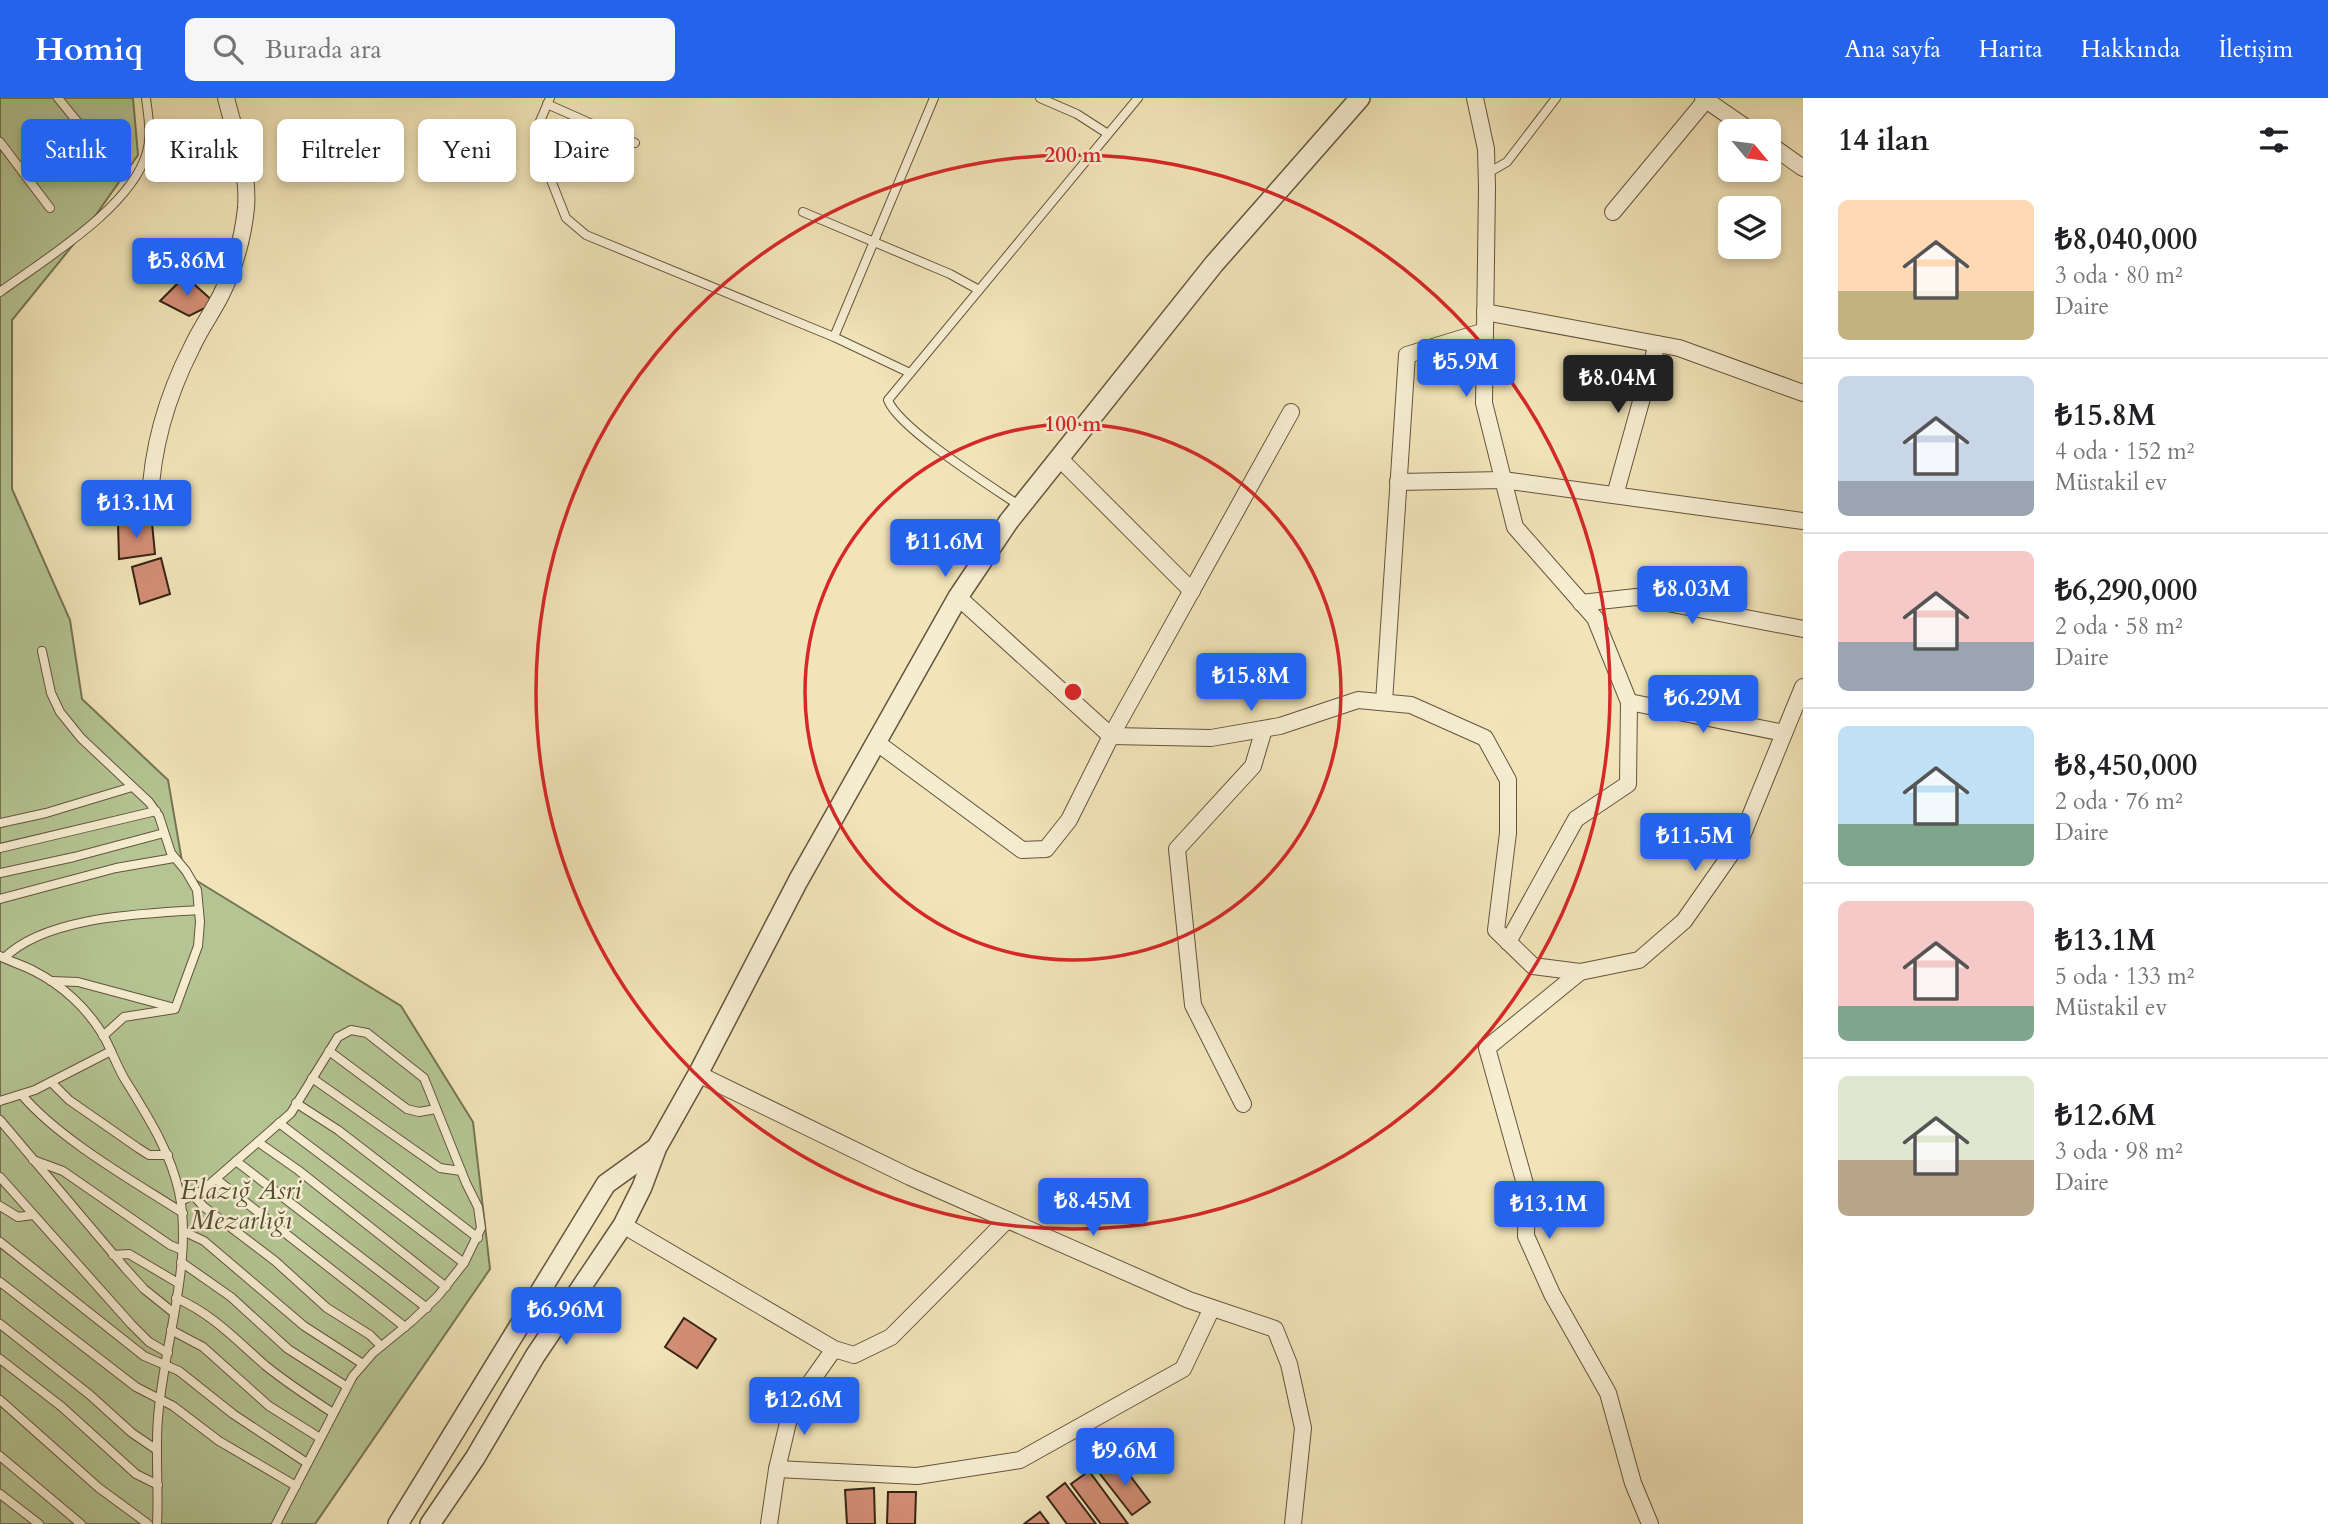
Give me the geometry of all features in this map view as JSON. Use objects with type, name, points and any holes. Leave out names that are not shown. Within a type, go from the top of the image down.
[{"type":"street","points":[[150,501],[153,460],[166,412],[187,357],[229,277],[244,225],[246,178],[226,98]]},
{"type":"street","points":[[430,1524],[475,1458],[535,1356],[623,1224],[642,1187],[657,1147],[798,881],[958,597],[1020,507],[1214,264],[1360,98]]},
{"type":"street","points":[[1475,98],[1486,149],[1484,403],[1503,480],[1515,527],[1595,618],[1629,702],[1628,783],[1576,818],[1508,942]]},
{"type":"street","points":[[1613,212],[1705,99],[1734,119]]},
{"type":"street","points":[[1782,153],[1803,168]]},
{"type":"street","points":[[1485,312],[1679,348],[1803,393]]},
{"type":"street","points":[[1384,702],[1407,355],[1485,331]]},
{"type":"street","points":[[1615,495],[1657,344]]},
{"type":"street","points":[[876,742],[1022,850],[1046,849],[1069,820],[1111,736],[1292,412]]},
{"type":"street","points":[[1059,458],[1192,591]]},
{"type":"street","points":[[1398,482],[1503,480],[1803,521]]},
{"type":"street","points":[[958,597],[1111,736],[1211,738],[1280,726],[1358,699],[1411,705],[1485,738],[1508,779],[1508,833],[1496,930],[1533,966],[1580,972],[1639,960],[1684,920],[1740,841],[1803,687]]},
{"type":"street","points":[[1581,603],[1636,597],[1803,629]]},
{"type":"street","points":[[1629,702],[1784,733]]},
{"type":"street","points":[[1243,1104],[1193,1005],[1177,849],[1253,766],[1264,729]]},
{"type":"street","points":[[1580,972],[1487,1048],[1527,1191],[1526,1236],[1552,1294],[1608,1393],[1633,1483],[1650,1524]]},
{"type":"street","points":[[698,1074],[910,1177],[1007,1220],[1189,1300],[1275,1329],[1289,1364],[1303,1428],[1293,1524]]},
{"type":"street","points":[[398,1524],[606,1184],[657,1147]]},
{"type":"street","points":[[623,1224],[834,1349],[854,1355],[891,1337],[1007,1220]]},
{"type":"street","points":[[777,1469],[917,1476],[1020,1460],[1183,1369],[1212,1308]]},
{"type":"street","points":[[769,1524],[777,1469],[791,1410],[834,1349]]},
{"type":"lane","points":[[58,98],[75,119]]},
{"type":"lane","points":[[0,292],[101,217],[131,184],[142,165],[149,143],[146,98]]},
{"type":"lane","points":[[834,337],[934,98]]},
{"type":"lane","points":[[1040,98],[1077,114],[1108,134]]},
{"type":"lane","points":[[1020,507],[961,466],[891,409],[888,400],[1138,98]]},
{"type":"lane","points":[[1486,174],[1507,162],[1556,98]]},
{"type":"lane","points":[[635,143],[548,101],[537,128],[536,142],[566,218],[573,226],[586,235],[834,337],[910,373]]},
{"type":"lane","points":[[0,142],[50,208]]},
{"type":"lane","points":[[803,212],[950,274],[979,290]]},
{"type":"lane","points":[[42,651],[51,693],[60,712],[81,738],[156,811],[174,858],[186,871],[197,890],[198,946],[175,1009]]},
{"type":"lane","points":[[0,823],[57,810],[132,787]]},
{"type":"lane","points":[[0,848],[156,811]]},
{"type":"lane","points":[[0,873],[164,833]]},
{"type":"lane","points":[[0,899],[116,868],[174,858]]},
{"type":"lane","points":[[2,957],[37,938],[96,920],[121,915],[199,910]]},
{"type":"lane","points":[[2,957],[51,981],[82,1007],[103,1036],[118,1068],[168,1155],[175,1174],[183,1213],[183,1231],[161,1401],[157,1450],[158,1524]]},
{"type":"lane","points":[[51,981],[78,982],[175,1009]]},
{"type":"lane","points":[[103,1036],[124,1017],[175,1009]]},
{"type":"lane","points":[[181,1201],[216,1179],[290,1113],[338,1037],[359,1030],[367,1033],[424,1078],[481,1214],[478,1238],[464,1264],[446,1287],[427,1308],[381,1346],[346,1386],[276,1524]]},
{"type":"lane","points":[[0,1101],[51,1082],[111,1051]]},
{"type":"lane","points":[[328,1051],[407,1109],[419,1112],[436,1109]]},
{"type":"lane","points":[[312,1078],[440,1168],[461,1171]]},
{"type":"lane","points":[[51,1082],[69,1100],[149,1155],[168,1155]]},
{"type":"lane","points":[[22,1095],[33,1109],[75,1141],[183,1213]]},
{"type":"lane","points":[[296,1103],[370,1154],[478,1238]]},
{"type":"lane","points":[[0,1120],[113,1255],[144,1289],[174,1312]]},
{"type":"lane","points":[[279,1123],[464,1264]]},
{"type":"lane","points":[[258,1142],[298,1170],[446,1287]]},
{"type":"lane","points":[[33,1160],[63,1171],[170,1245],[182,1250]]},
{"type":"lane","points":[[236,1161],[427,1308]]},
{"type":"lane","points":[[0,1177],[131,1324],[149,1342],[168,1353]]},
{"type":"lane","points":[[216,1179],[405,1327]]},
{"type":"lane","points":[[193,1195],[204,1207],[289,1273],[327,1308],[370,1335],[381,1346]]},
{"type":"lane","points":[[0,1206],[18,1217],[33,1215]]},
{"type":"lane","points":[[183,1231],[204,1241],[304,1326],[363,1364]]},
{"type":"lane","points":[[0,1242],[144,1356],[179,1371],[233,1414],[307,1463]]},
{"type":"lane","points":[[113,1255],[129,1254],[178,1283]]},
{"type":"lane","points":[[181,1262],[231,1297],[288,1349],[346,1386]]},
{"type":"lane","points":[[0,1282],[136,1387],[173,1406],[219,1441],[296,1486]]},
{"type":"lane","points":[[176,1298],[197,1307],[232,1333],[282,1379],[333,1413]]},
{"type":"lane","points":[[0,1324],[90,1395],[132,1433],[157,1450]]},
{"type":"lane","points":[[171,1329],[186,1336],[212,1355],[269,1406],[320,1438]]},
{"type":"lane","points":[[0,1359],[62,1407],[135,1474],[158,1485]]},
{"type":"lane","points":[[0,1400],[99,1488],[148,1524]]},
{"type":"lane","points":[[0,1456],[81,1524]]},
{"type":"lane","points":[[0,1494],[39,1524]]},
{"type":"green space","name":"Elazığ Asri Mezarlığı","points":[[0,98],[133,98],[138,155],[131,165],[131,119],[21,119],[21,182],[119,182],[86,229],[12,320],[12,489],[70,620],[82,699],[168,780],[184,873],[401,1006],[473,1122],[490,1269],[315,1524],[0,1524]]},
{"type":"building","points":[[185,276],[215,303],[189,316],[160,301]]},
{"type":"building","points":[[118,523],[152,523],[155,554],[119,559]]},
{"type":"building","points":[[161,558],[170,594],[140,604],[132,567]]},
{"type":"building","points":[[684,1318],[716,1339],[697,1368],[665,1347]]},
{"type":"building","points":[[1118,1460],[1150,1502],[1132,1515],[1100,1474]]},
{"type":"building","points":[[1089,1471],[1128,1524],[1101,1524],[1071,1484]]},
{"type":"building","points":[[1065,1483],[1096,1524],[1067,1524],[1047,1497]]},
{"type":"building","points":[[874,1488],[875,1524],[847,1524],[845,1490]]},
{"type":"building","points":[[888,1492],[916,1492],[915,1524],[887,1524]]},
{"type":"building","points":[[1040,1512],[1049,1524],[1024,1524]]}]
